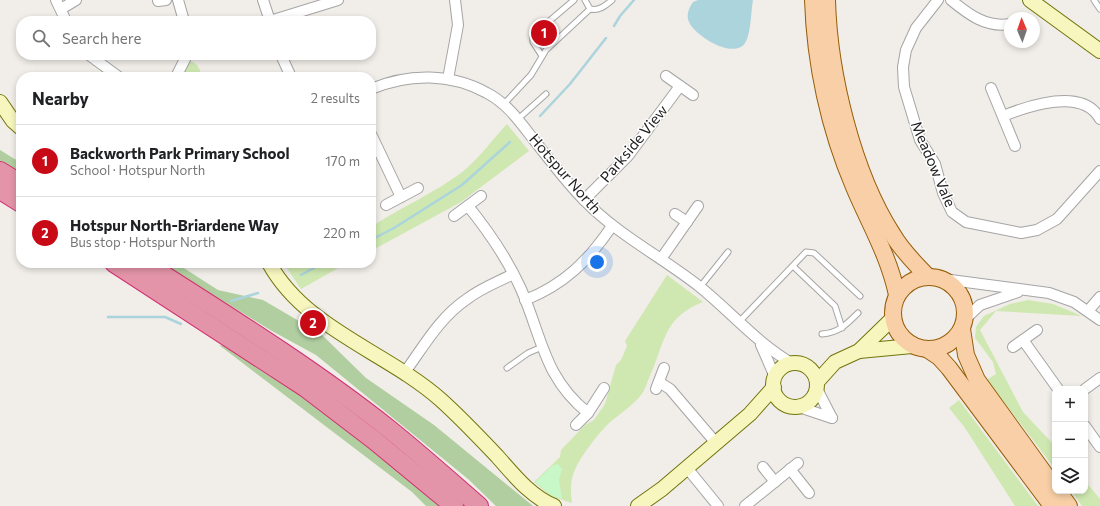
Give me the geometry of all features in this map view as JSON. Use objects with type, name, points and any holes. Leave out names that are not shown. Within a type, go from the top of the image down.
[{"type":"highway","points":[[0,171],[16,181]]},
{"type":"highway","points":[[0,190],[16,200]]},
{"type":"highway","points":[[122,268],[306,388],[374,440],[454,506]]},
{"type":"highway","points":[[154,268],[232,318],[313,373],[389,429],[479,506]]},
{"type":"main road","points":[[813,0],[818,56],[834,125],[853,185],[892,270],[897,295]]},
{"type":"main road","points":[[827,0],[831,46],[839,87],[850,132],[871,194],[893,236],[911,259],[936,278],[949,283],[958,293],[964,307],[963,325],[966,355],[977,380],[1052,484]]},
{"type":"main road","points":[[936,278],[911,282],[897,295],[893,306],[893,318],[901,336],[939,357],[949,368],[1052,506]]},
{"type":"main road","points":[[920,347],[935,348],[947,344],[963,325]]},
{"type":"main road","points":[[1060,494],[1069,506]]},
{"type":"street","points":[[64,16],[58,4],[76,0]]},
{"type":"street","points":[[178,0],[183,16]]},
{"type":"street","points":[[263,0],[268,16]]},
{"type":"street","points":[[286,16],[338,0]]},
{"type":"street","points":[[448,78],[458,25],[455,0]]},
{"type":"street","name":"Meadow Vale","points":[[938,0],[916,28],[906,50],[903,67],[904,87],[920,140],[935,164],[943,193],[952,212],[966,222],[1021,233],[1038,230],[1057,219],[1100,171]]},
{"type":"street","points":[[951,0],[967,13],[982,22],[994,25],[1004,24]]},
{"type":"street","points":[[1030,0],[1100,51]]},
{"type":"street","points":[[95,60],[111,72]]},
{"type":"street","points":[[178,72],[184,60]]},
{"type":"street","points":[[283,60],[289,72]]},
{"type":"street","points":[[666,76],[693,94]]},
{"type":"street","name":"Hotspur North","points":[[376,87],[388,83],[417,77],[448,78],[477,88],[504,104],[518,119],[566,180],[584,200],[612,226],[700,287],[759,341],[797,364]]},
{"type":"street","name":"Parkside View","points":[[584,200],[628,156],[680,86]]},
{"type":"street","points":[[991,88],[1015,146]]},
{"type":"street","points":[[1003,116],[1034,105],[1062,101],[1079,104],[1092,110],[1100,119]]},
{"type":"street","points":[[0,102],[16,124]]},
{"type":"street","points":[[376,144],[401,197]]},
{"type":"street","points":[[386,205],[418,188]]},
{"type":"street","points":[[454,216],[481,196]]},
{"type":"street","points":[[468,206],[501,251],[513,274],[525,300],[542,348],[558,381],[571,398],[588,414]]},
{"type":"street","points":[[661,259],[698,206]]},
{"type":"street","points":[[675,214],[687,222]]},
{"type":"street","points":[[525,300],[550,289],[572,273],[591,254],[612,226]]},
{"type":"street","points":[[272,268],[288,291],[303,306],[405,372],[457,415],[530,490],[554,506]]},
{"type":"street","points":[[405,372],[444,318],[456,307],[477,292],[513,274]]},
{"type":"street","points":[[936,278],[1022,291],[1035,291],[1061,297],[1088,311],[1100,320]]},
{"type":"street","points":[[963,325],[980,305],[1022,291]]},
{"type":"street","points":[[1088,311],[1100,297]]},
{"type":"street","points":[[638,506],[750,414],[775,382],[784,367],[797,364],[836,362],[859,351],[893,318]]},
{"type":"street","points":[[1013,347],[1037,330]]},
{"type":"street","points":[[1023,340],[1056,386]]},
{"type":"street","name":"Hotspur North","points":[[759,341],[775,382]]},
{"type":"street","points":[[859,351],[920,347]]},
{"type":"street","points":[[750,414],[784,404],[799,406],[810,402],[817,386],[836,362]]},
{"type":"street","points":[[797,364],[813,372],[817,386],[832,418],[799,406]]},
{"type":"street","points":[[664,368],[658,385],[670,389],[716,443]]},
{"type":"street","points":[[1088,386],[1100,378]]},
{"type":"street","points":[[775,382],[777,397],[784,404]]},
{"type":"street","points":[[576,425],[588,414],[604,388]]},
{"type":"street","points":[[1088,430],[1100,447]]},
{"type":"street","points":[[745,506],[794,466],[809,494]]},
{"type":"street","points":[[763,467],[775,482]]},
{"type":"street","points":[[686,468],[718,506]]},
{"type":"lane","points":[[542,56],[533,42],[533,35],[574,0]]},
{"type":"lane","points":[[585,0],[590,9]]},
{"type":"lane","points":[[590,9],[600,9],[612,0]]},
{"type":"lane","points":[[1094,0],[1100,9]]},
{"type":"lane","points":[[504,104],[530,75],[542,56],[590,9]]},
{"type":"lane","points":[[518,119],[546,94]]},
{"type":"lane","points":[[700,287],[728,252]]},
{"type":"lane","points":[[740,322],[806,252],[814,253],[860,296]]},
{"type":"lane","points":[[793,266],[835,306],[842,328]]},
{"type":"lane","points":[[822,334],[832,334],[842,328],[858,313]]},
{"type":"lane","points":[[507,368],[528,353],[542,348]]},
{"type":"green space","points":[[190,61],[198,67],[200,72],[184,72]]},
{"type":"green space","points":[[507,124],[529,151],[461,202],[376,248],[376,224],[440,187],[461,173],[479,156]]},
{"type":"green space","points":[[0,150],[16,160],[16,172],[0,162]]},
{"type":"green space","points":[[169,268],[184,268],[218,290],[263,300],[321,334],[366,378],[434,425],[533,506],[496,506],[468,479],[316,355],[272,331]]},
{"type":"green space","points":[[287,268],[338,268],[301,289]]},
{"type":"green space","points":[[667,275],[703,302],[690,308],[672,324],[662,343],[646,386],[638,399],[609,423],[583,455],[572,478],[572,503],[551,496],[534,482],[560,457],[561,450],[585,425],[594,420],[605,404],[616,365],[621,360],[627,346],[625,341]]},
{"type":"green space","points":[[1028,300],[1053,304],[1082,316],[996,311],[980,330],[1023,412],[1052,443],[1052,465],[991,385],[988,379],[996,374],[993,362],[975,338],[976,327],[984,316],[1010,304]]},
{"type":"green space","points":[[219,345],[236,348],[330,415],[441,506],[426,506],[412,492]]},
{"type":"green space","points":[[959,400],[1038,506],[1015,506],[965,428],[949,408]]},
{"type":"green space","points":[[558,464],[562,469],[559,480],[562,499],[551,495],[535,482],[552,466]]},
{"type":"green space","points":[[1088,485],[1100,499],[1100,506],[1082,506],[1073,494],[1088,494]]},
{"type":"water","points":[[698,0],[753,0],[750,29],[745,43],[739,48],[731,49],[722,47],[713,43],[696,31],[688,19],[688,15],[689,8],[693,2]]},
{"type":"waterway","points":[[614,26],[620,16],[634,0]]},
{"type":"waterway","points":[[540,116],[570,84],[606,38]]},
{"type":"waterway","points":[[376,237],[394,228],[462,185],[510,142]]},
{"type":"waterway","points":[[301,275],[314,268]]},
{"type":"waterway","points":[[231,301],[258,293]]},
{"type":"waterway","points":[[108,317],[165,317],[181,324]]},
{"type":"place","name":"Backworth Park Primary School","points":[[544,33]]},
{"type":"place","name":"Hotspur North-Briardene Way","points":[[313,323]]}]
